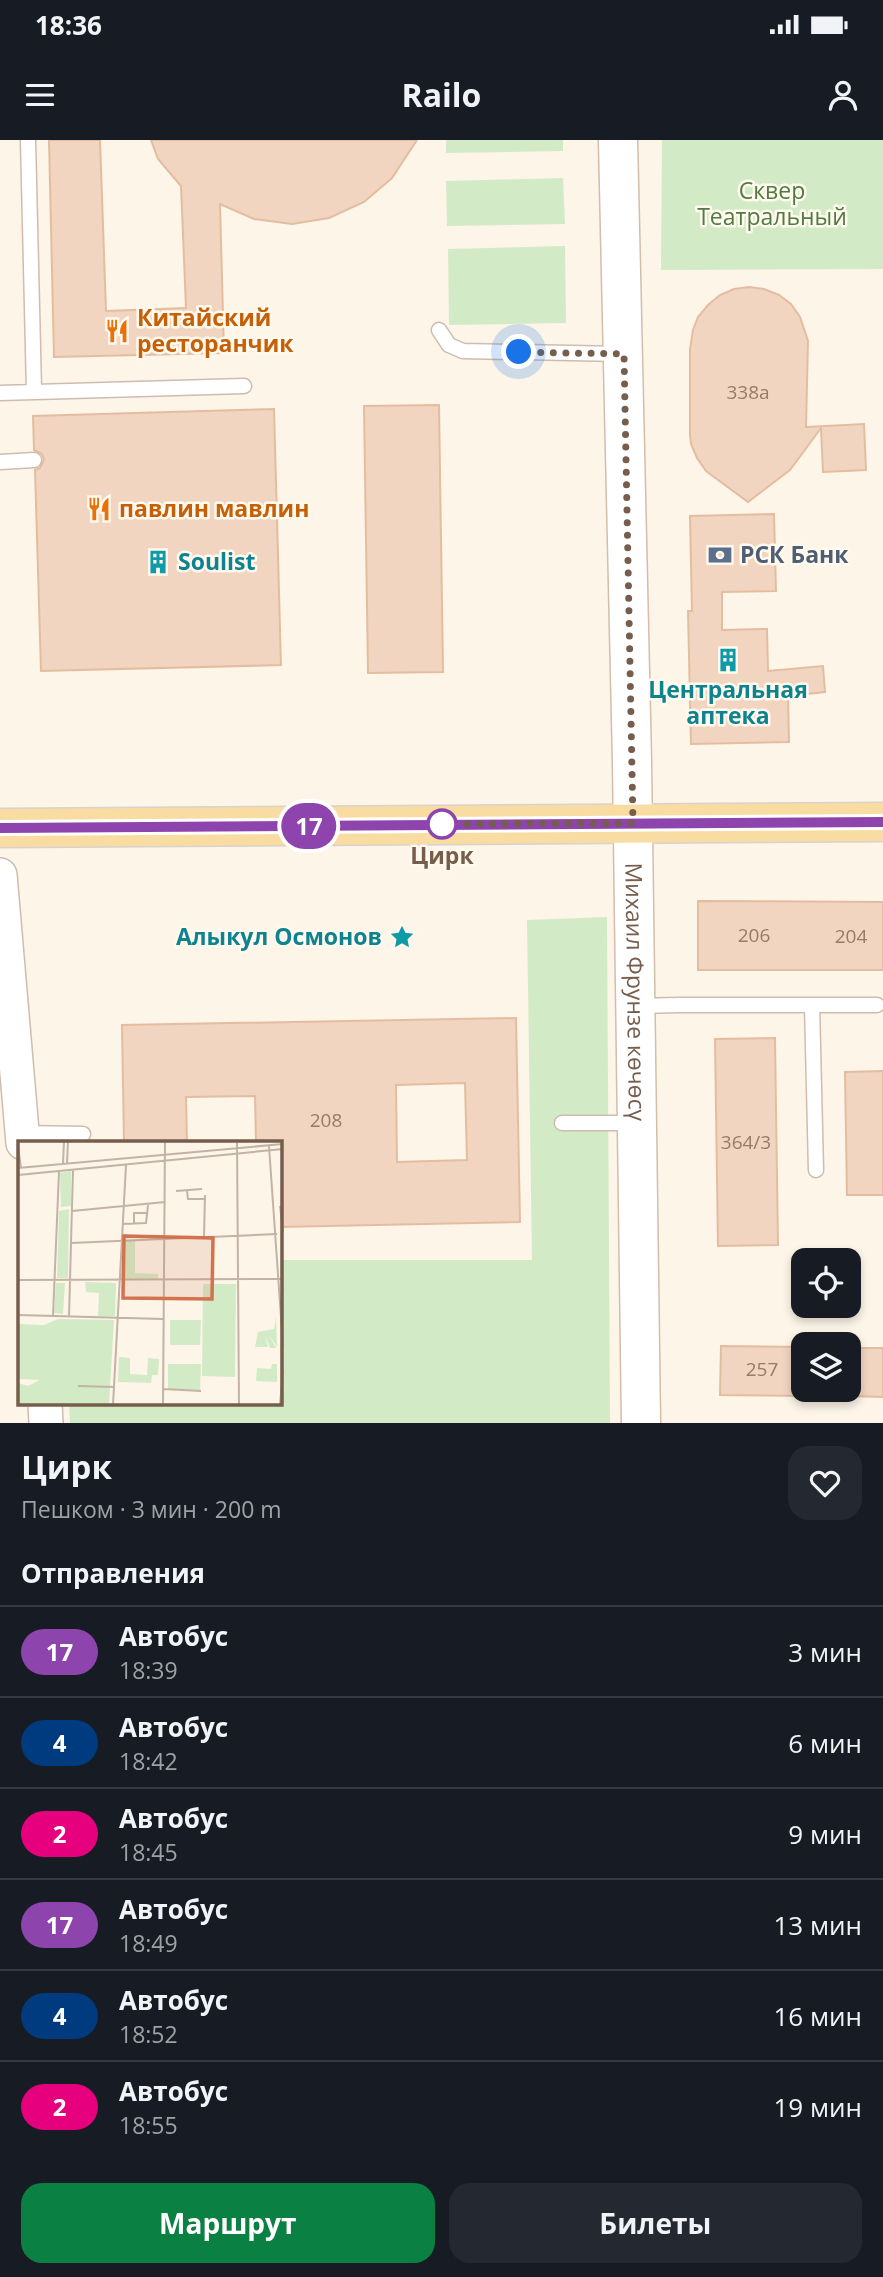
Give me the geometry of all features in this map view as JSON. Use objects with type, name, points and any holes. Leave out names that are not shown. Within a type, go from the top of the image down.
[{"type":"main road","name":"Михаил Фрунзе көчөсү","points":[[618,140],[633,823],[641,1423]]},
{"type":"main road","points":[[0,828],[883,822]]},
{"type":"street","points":[[0,875],[22,1138]]},
{"type":"lane","points":[[28,140],[34,391]]},
{"type":"lane","points":[[439,330],[449,345],[463,351],[624,354]]},
{"type":"lane","points":[[0,393],[244,386]]},
{"type":"lane","points":[[0,462],[34,460]]},
{"type":"lane","points":[[634,1007],[679,1004],[877,1005]]},
{"type":"lane","points":[[812,1005],[816,1170]]},
{"type":"lane","points":[[562,1123],[636,1123]]},
{"type":"lane","points":[[22,1138],[83,1134]]},
{"type":"green space","points":[[446,140],[563,140],[563,151],[446,153]]},
{"type":"green space","name":"Сквер Театральный","points":[[662,140],[883,140],[883,269],[661,270]]},
{"type":"green space","points":[[563,178],[565,224],[447,226],[446,181]]},
{"type":"green space","points":[[565,246],[566,323],[449,325],[448,249]]},
{"type":"green space","points":[[607,917],[610,1423],[70,1423],[69,1406],[282,1406],[282,1260],[532,1260],[527,920]]},
{"type":"building","points":[[49,140],[100,140],[106,311],[186,308],[181,186],[158,159],[151,140],[417,140],[392,178],[364,202],[329,218],[292,224],[254,219],[220,204],[224,353],[54,357]]},
{"type":"building","points":[[749,287],[779,295],[791,304],[800,317],[808,341],[806,427],[864,424],[866,470],[823,472],[821,428],[790,470],[748,502],[706,471],[697,458],[690,435],[690,349],[693,330],[698,317],[720,295]]},
{"type":"building","points":[[439,405],[443,672],[368,673],[364,406]]},
{"type":"building","name":"Soulist","points":[[274,409],[281,665],[41,671],[35,470],[40,468],[44,460],[42,454],[34,450],[33,416]]},
{"type":"building","points":[[774,514],[776,591],[722,592],[722,630],[767,629],[768,671],[823,666],[825,692],[788,696],[789,742],[691,744],[688,611],[692,611],[690,516]]},
{"type":"building","points":[[698,901],[883,902],[883,970],[698,970]]},
{"type":"building","points":[[516,1018],[520,1222],[282,1227],[282,1141],[256,1141],[255,1096],[186,1097],[187,1141],[124,1141],[122,1025]],"holes":[[[465,1083],[467,1160],[397,1162],[396,1085]]]},
{"type":"building","points":[[775,1038],[778,1245],[718,1246],[715,1039]]},
{"type":"building","points":[[883,1071],[883,1195],[847,1195],[845,1072]]},
{"type":"building","points":[[721,1346],[791,1347],[791,1396],[720,1395]]},
{"type":"building","points":[[861,1348],[883,1348],[883,1397],[861,1396]]},
{"type":"bus line","name":"17","points":[[0,828],[883,822]]},
{"type":"place","name":"Китайский ресторанчик","points":[[117,331]]},
{"type":"place","name":"павлин мавлин","points":[[99,509]]},
{"type":"place","name":"РСК Банк","points":[[720,555]]},
{"type":"place","name":"Soulist","points":[[158,562]]},
{"type":"place","name":"Центральная аптека","points":[[728,660]]},
{"type":"place","name":"Цирк","points":[[442,824]]},
{"type":"place","name":"Алыкул Осмонов","points":[[402,937]]},
{"type":"route","points":[[442,824],[633,823],[624,354],[519,352]]}]
